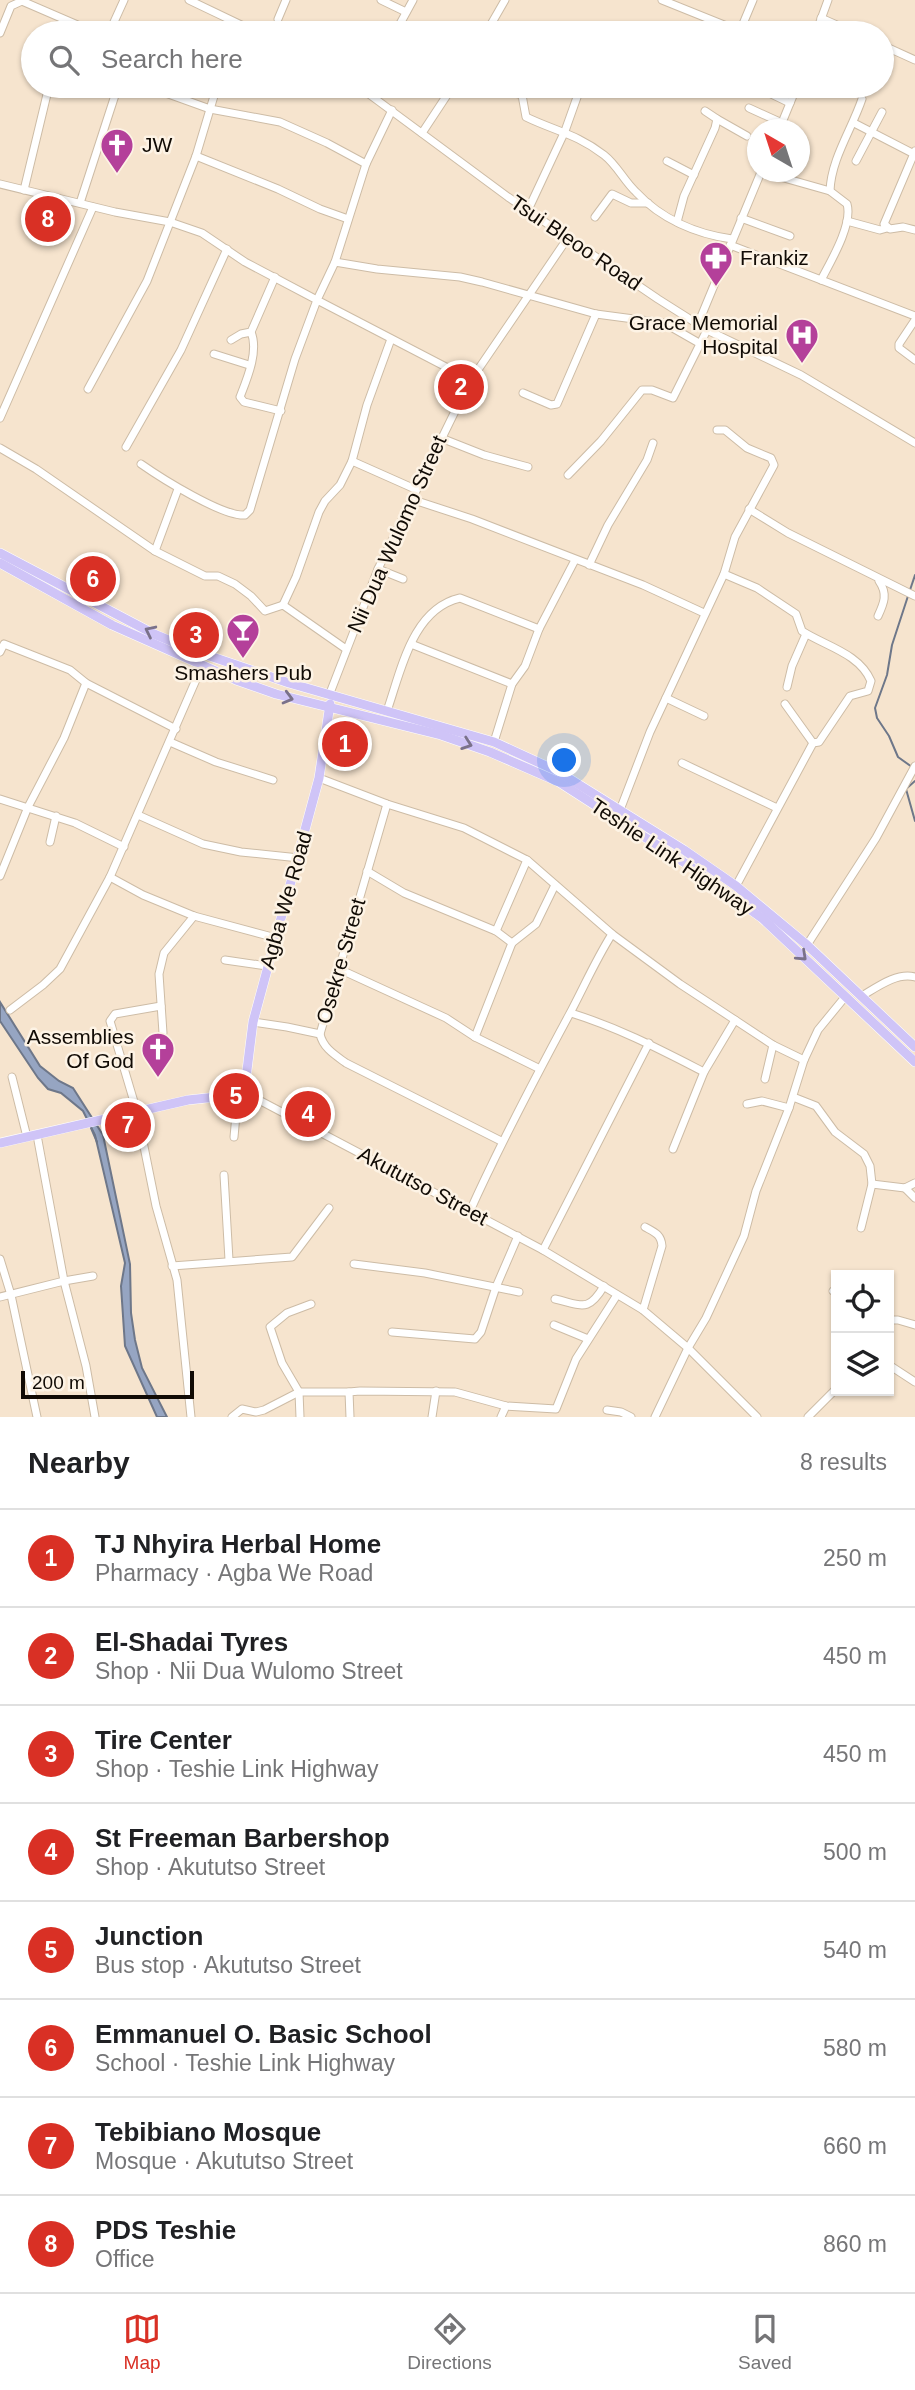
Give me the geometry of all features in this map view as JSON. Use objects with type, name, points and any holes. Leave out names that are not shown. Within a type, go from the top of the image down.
[{"type":"main road","name":"Teshie Link Highway","points":[[0,553],[154,634],[192,650],[278,680],[494,742],[557,771],[736,886],[807,945],[915,1047]]},
{"type":"main road","name":"Teshie Link Highway","points":[[0,563],[112,625],[202,666],[276,694],[441,736],[491,752],[558,782],[732,895],[762,918],[915,1062]]},
{"type":"main road","name":"Agba We Road","points":[[241,1094],[253,1022],[319,778],[330,693]]},
{"type":"main road","points":[[0,1143],[188,1100],[241,1094]]},
{"type":"street","points":[[115,21],[124,0]]},
{"type":"street","points":[[190,0],[234,21]]},
{"type":"street","points":[[278,19],[286,0]]},
{"type":"street","points":[[381,0],[407,12]]},
{"type":"street","points":[[402,21],[413,0]]},
{"type":"street","points":[[493,21],[505,0]]},
{"type":"street","points":[[662,0],[714,21]]},
{"type":"street","points":[[745,21],[752,0]]},
{"type":"street","points":[[820,21],[828,0]]},
{"type":"street","points":[[0,33],[12,6],[22,1],[65,21]]},
{"type":"street","points":[[821,18],[828,21]]},
{"type":"street","points":[[894,50],[915,60]]},
{"type":"street","points":[[24,190],[46,98]]},
{"type":"street","points":[[80,203],[114,98]]},
{"type":"street","points":[[179,98],[210,109],[280,122],[366,164]]},
{"type":"street","points":[[88,389],[147,281],[195,156],[213,98]]},
{"type":"street","name":"Tsui Bleoo Road","points":[[379,98],[422,133],[567,239],[707,330],[801,375],[915,443]]},
{"type":"street","points":[[422,133],[445,98]]},
{"type":"street","points":[[523,98],[526,117],[565,131],[605,155],[635,192],[677,222],[698,233],[731,242],[915,318],[899,344],[899,348],[915,360]]},
{"type":"street","points":[[528,210],[565,131],[577,98]]},
{"type":"street","points":[[780,98],[790,103]]},
{"type":"street","points":[[783,119],[792,98]]},
{"type":"street","points":[[830,191],[834,163],[854,123],[862,99]]},
{"type":"street","points":[[749,108],[768,119]]},
{"type":"street","points":[[141,464],[178,489],[233,514],[245,515],[250,510],[295,359],[317,300],[335,262],[366,164],[392,110]]},
{"type":"street","points":[[705,111],[747,136]]},
{"type":"street","points":[[856,161],[882,112]]},
{"type":"street","points":[[677,222],[684,196],[717,120]]},
{"type":"street","points":[[854,123],[914,152],[884,219],[887,228]]},
{"type":"street","points":[[195,156],[348,219]]},
{"type":"street","points":[[667,162],[694,175]]},
{"type":"street","points":[[698,324],[757,182]]},
{"type":"street","points":[[798,182],[830,191],[847,204],[849,211],[821,280]]},
{"type":"street","points":[[0,184],[170,222],[202,233],[245,262],[471,380]]},
{"type":"street","points":[[595,217],[612,194],[631,203],[649,203]]},
{"type":"street","points":[[0,418],[93,206]]},
{"type":"street","points":[[741,218],[790,236]]},
{"type":"street","points":[[847,220],[880,230],[903,227],[915,230]]},
{"type":"street","name":"Nii Dua Wulomo Street","points":[[330,693],[379,569],[415,489],[471,380],[567,239]]},
{"type":"street","points":[[126,447],[181,350],[227,249]]},
{"type":"street","points":[[335,262],[377,270],[460,277],[596,314],[664,323],[699,343]]},
{"type":"street","points":[[275,277],[251,332],[254,345],[242,399],[244,402],[281,411]]},
{"type":"street","points":[[523,393],[551,405],[557,404],[596,314]]},
{"type":"street","points":[[568,475],[601,441],[642,390],[652,390],[673,398],[707,330]]},
{"type":"street","points":[[231,341],[241,334],[251,332]]},
{"type":"street","points":[[0,449],[36,469],[155,551],[205,576],[218,576],[235,584],[265,611],[283,605],[319,512],[340,485],[352,461],[367,405],[391,339]]},
{"type":"street","points":[[215,354],[249,365]]},
{"type":"street","points":[[620,810],[666,698],[724,574],[735,537],[774,465],[765,455],[743,446],[725,430],[717,430]]},
{"type":"street","points":[[441,438],[484,455],[528,467]]},
{"type":"street","points":[[589,565],[608,525],[647,460],[653,443]]},
{"type":"street","points":[[352,461],[415,489]]},
{"type":"street","points":[[155,551],[178,489]]},
{"type":"street","points":[[411,499],[472,519],[643,585],[704,613]]},
{"type":"street","points":[[749,509],[788,533],[900,591],[915,596]]},
{"type":"street","points":[[494,742],[512,684],[524,666],[539,629],[575,560]]},
{"type":"street","points":[[379,569],[403,579]]},
{"type":"street","points":[[724,574],[757,588],[793,612],[806,634],[847,654],[869,675],[871,681],[868,691],[850,696],[825,736],[819,742],[813,743]]},
{"type":"street","points":[[878,580],[885,594],[878,617]]},
{"type":"street","points":[[387,711],[411,645],[428,615],[438,606],[460,598],[539,629]]},
{"type":"street","points":[[283,605],[346,649]]},
{"type":"street","points":[[787,687],[792,666],[806,634]]},
{"type":"street","points":[[411,645],[512,684]]},
{"type":"street","points":[[1,646],[70,670],[86,683],[176,729]]},
{"type":"street","points":[[10,1010],[60,969],[110,877],[202,666]]},
{"type":"street","points":[[0,876],[28,807],[64,738],[86,683]]},
{"type":"street","points":[[666,698],[704,716]]},
{"type":"street","points":[[785,704],[813,743]]},
{"type":"street","points":[[170,742],[216,762],[273,780]]},
{"type":"street","points":[[736,886],[813,743]]},
{"type":"street","points":[[682,763],[777,808]]},
{"type":"street","points":[[807,945],[876,838],[915,766]]},
{"type":"street","points":[[319,778],[387,804],[464,828],[527,860],[612,934],[680,984],[773,1045],[804,1060]]},
{"type":"street","points":[[0,799],[56,816],[124,846]]},
{"type":"street","name":"Osekre Street","points":[[387,804],[320,1034],[324,1045],[346,1063],[501,1141]]},
{"type":"street","points":[[138,815],[203,844],[241,852],[299,858]]},
{"type":"street","points":[[50,842],[56,816]]},
{"type":"street","points":[[496,931],[527,860]]},
{"type":"street","points":[[367,871],[404,892],[496,931],[512,943]]},
{"type":"street","points":[[110,877],[143,895],[194,916],[276,938]]},
{"type":"street","points":[[475,1037],[512,943],[536,924],[555,885]]},
{"type":"street","points":[[163,1033],[159,974],[164,953],[194,916]]},
{"type":"street","points":[[470,1211],[538,1068],[612,934]]},
{"type":"street","points":[[225,960],[267,966]]},
{"type":"street","points":[[339,969],[446,1018],[475,1037],[538,1068]]},
{"type":"street","points":[[862,996],[899,977],[915,977]]},
{"type":"street","points":[[655,1417],[744,1236],[756,1191],[789,1108],[804,1060],[818,1030],[845,997]]},
{"type":"street","points":[[161,1006],[115,1014],[110,1021],[136,1112],[156,1206],[177,1280],[191,1417]]},
{"type":"street","points":[[570,1013],[610,1025],[649,1042],[704,1072]]},
{"type":"street","points":[[673,1149],[704,1072],[735,1020]]},
{"type":"street","points":[[253,1022],[320,1034]]},
{"type":"street","points":[[543,1250],[649,1042]]},
{"type":"street","points":[[765,1079],[773,1045]]},
{"type":"street","points":[[12,1077],[27,1137]]},
{"type":"street","points":[[234,1137],[241,1094]]},
{"type":"street","name":"Akututso Street","points":[[241,1094],[257,1099],[518,1236],[643,1310],[688,1348],[757,1417]]},
{"type":"street","points":[[793,1097],[816,1106],[835,1132],[861,1149],[870,1166],[872,1184],[861,1228]]},
{"type":"street","points":[[747,1104],[762,1101],[789,1108]]},
{"type":"street","points":[[37,1135],[64,1281],[86,1366],[95,1417]]},
{"type":"street","points":[[224,1175],[229,1260]]},
{"type":"street","points":[[872,1184],[905,1188],[915,1183]]},
{"type":"street","points":[[905,1188],[915,1198]]},
{"type":"street","points":[[172,1266],[292,1257],[329,1208]]},
{"type":"street","points":[[643,1310],[662,1246],[657,1234],[645,1227]]},
{"type":"street","points":[[392,1332],[475,1339],[481,1332],[496,1287],[518,1236]]},
{"type":"street","points":[[0,1259],[37,1417]]},
{"type":"street","points":[[354,1264],[425,1273],[519,1292]]},
{"type":"street","points":[[0,1297],[93,1276]]},
{"type":"street","points":[[555,1299],[584,1306],[595,1301],[604,1286]]},
{"type":"street","points":[[232,1417],[242,1409],[256,1412],[264,1410],[299,1392],[455,1392],[506,1406],[556,1413],[565,1382],[588,1339],[617,1295]]},
{"type":"street","points":[[300,1417],[299,1392],[282,1363],[270,1327],[287,1312],[311,1304]]},
{"type":"street","points":[[894,1320],[915,1325]]},
{"type":"street","points":[[554,1325],[588,1339]]},
{"type":"street","points":[[894,1368],[915,1382]]},
{"type":"street","points":[[432,1417],[436,1391]]},
{"type":"street","points":[[349,1392],[350,1417]]},
{"type":"street","points":[[808,1417],[831,1394]]},
{"type":"street","points":[[501,1417],[506,1406]]},
{"type":"street","points":[[607,1410],[631,1417]]},
{"type":"water","points":[[0,1002],[40,1066],[73,1088],[103,1135],[130,1264],[131,1313],[135,1340],[142,1368],[167,1417],[157,1417],[125,1346],[121,1286],[125,1263],[95,1135],[83,1111],[61,1093],[48,1089],[38,1078],[0,1021]]},
{"type":"waterway","points":[[910,590],[915,575]]},
{"type":"waterway","points":[[908,596],[892,645],[887,675],[875,708],[877,718],[898,757],[912,767]]},
{"type":"waterway","points":[[915,781],[906,789],[915,821]]},
{"type":"waterway","points":[[91,1128],[97,1142]]},
{"type":"place","name":"JW","points":[[117,175]]},
{"type":"place","name":"PDS Teshie","points":[[48,219]]},
{"type":"place","name":"Frankiz","points":[[716,288]]},
{"type":"place","name":"Grace Memorial Hospital","points":[[802,365]]},
{"type":"place","name":"El-Shadai Tyres","points":[[461,387]]},
{"type":"place","name":"Emmanuel O. Basic School","points":[[93,579]]},
{"type":"place","name":"Tire Center","points":[[196,635]]},
{"type":"place","name":"Smashers Pub","points":[[243,660]]},
{"type":"place","name":"TJ Nhyira Herbal Home","points":[[345,744]]},
{"type":"place","name":"Assemblies Of God","points":[[158,1079]]},
{"type":"place","name":"Junction","points":[[236,1096]]},
{"type":"place","name":"St Freeman Barbershop","points":[[308,1114]]},
{"type":"place","name":"Tebibiano Mosque","points":[[128,1125]]}]
